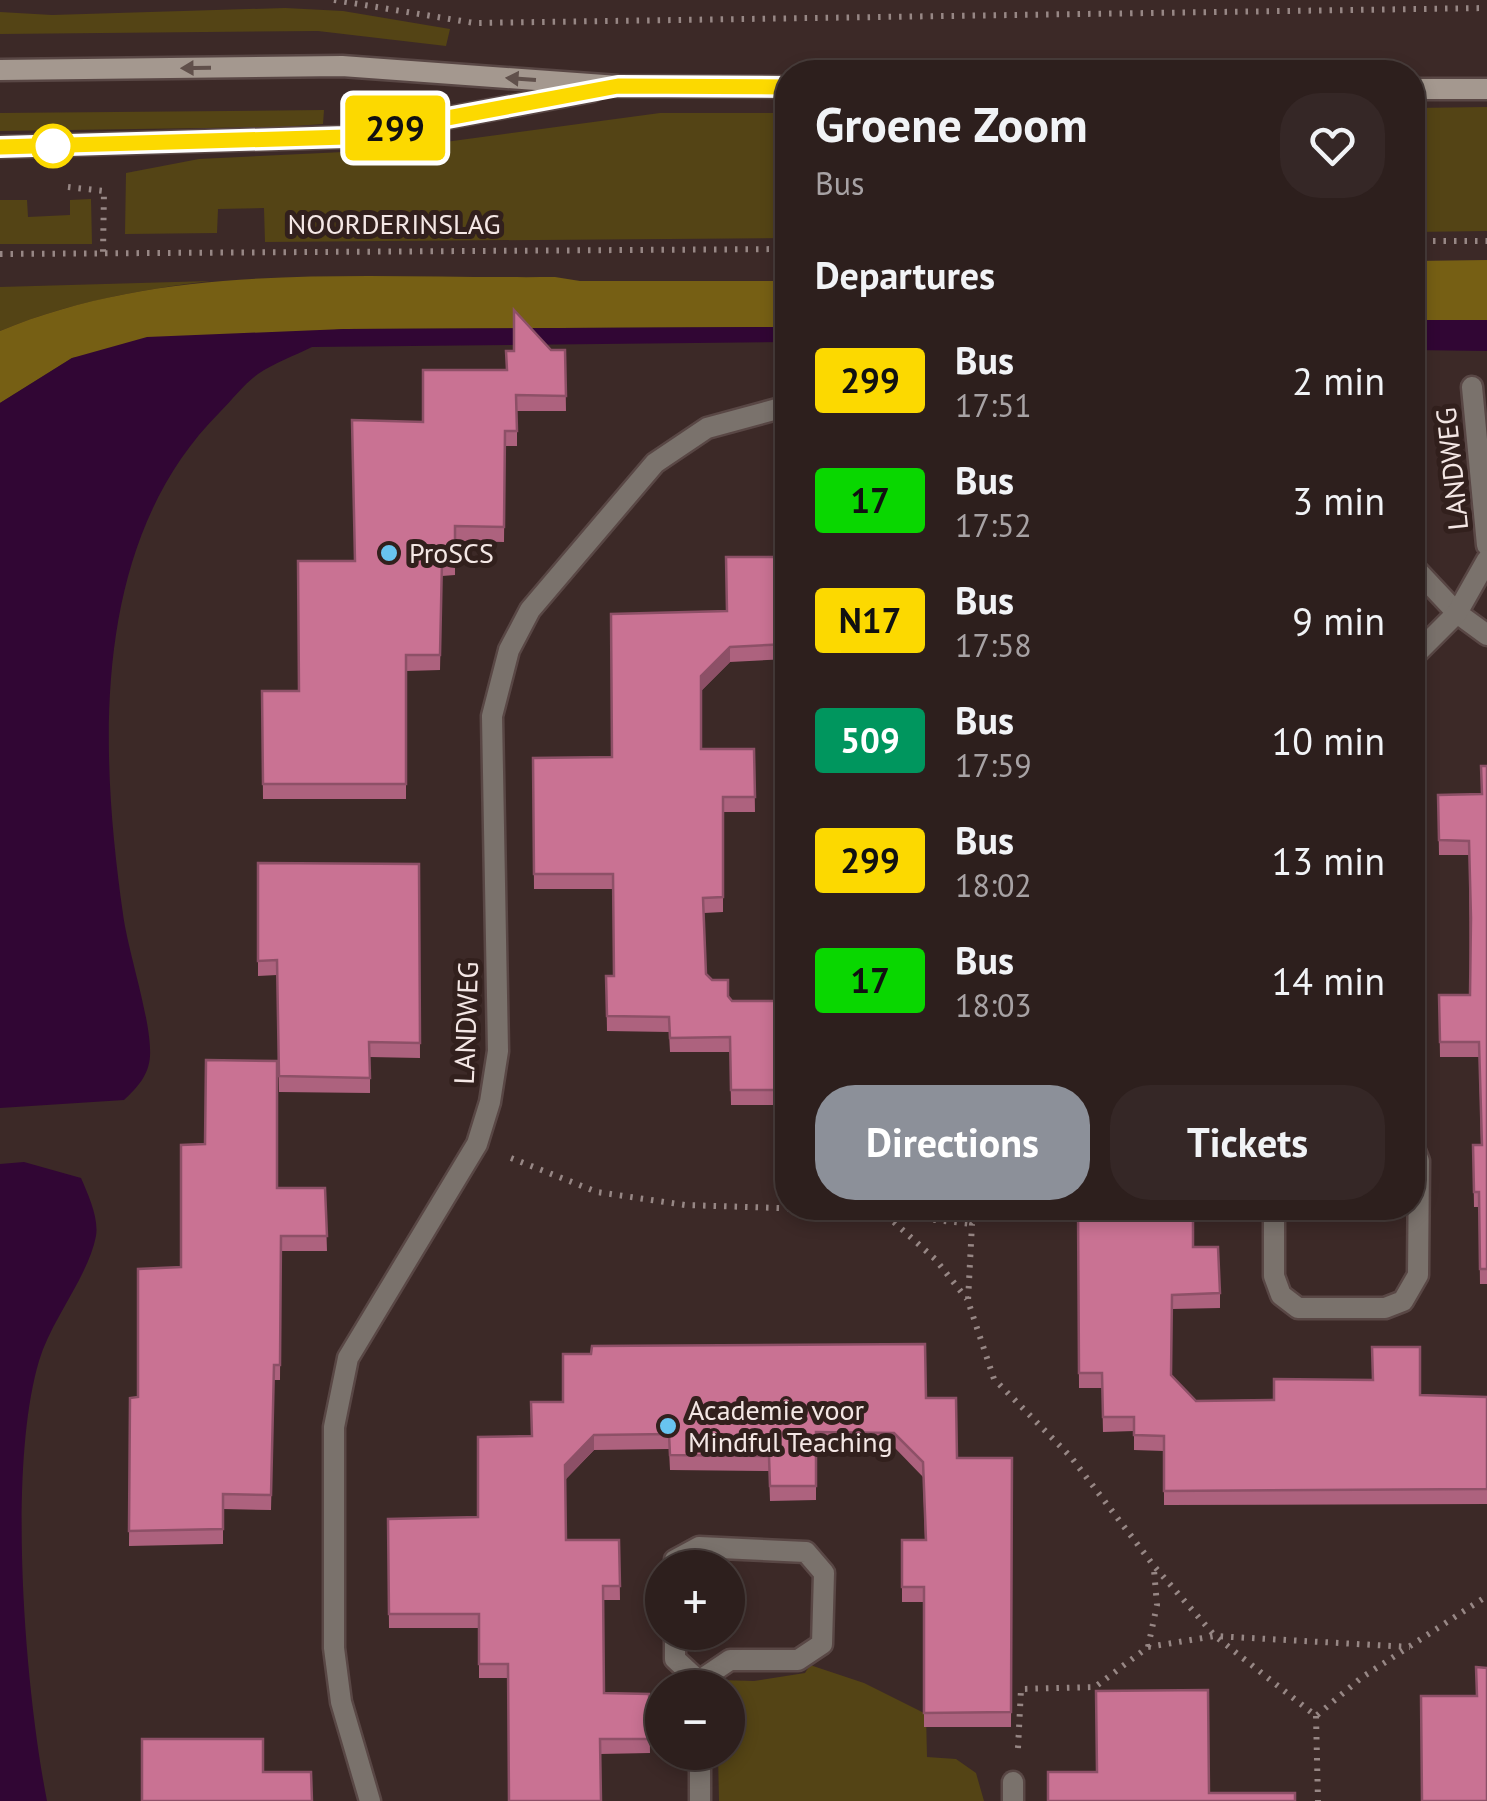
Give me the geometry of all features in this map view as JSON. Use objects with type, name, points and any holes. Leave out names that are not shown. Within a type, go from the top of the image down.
[{"type":"main road","points":[[0,70],[342,66],[618,86],[775,87]]},
{"type":"main road","points":[[0,147],[346,137],[618,86]]},
{"type":"main road","points":[[1425,89],[1487,89]]},
{"type":"street","name":"LANDWEG","points":[[1472,387],[1487,545]]},
{"type":"street","name":"LANDWEG","points":[[370,1801],[342,1702],[334,1648],[334,1426],[348,1358],[477,1144],[490,1102],[498,1051],[492,716],[509,650],[530,610],[655,463],[707,428],[775,410]]},
{"type":"street","name":"LANDWEG","points":[[1425,645],[1457,613],[1487,560]]},
{"type":"street","points":[[1425,579],[1457,613],[1487,636]]},
{"type":"street","points":[[1274,1220],[1274,1276],[1281,1295],[1298,1308],[1385,1308],[1404,1302],[1418,1275],[1418,1220]]},
{"type":"street","points":[[691,1550],[698,1546],[806,1552],[824,1573],[822,1644],[798,1660],[730,1660],[717,1670]]},
{"type":"street","points":[[700,1770],[700,1801]]},
{"type":"path","points":[[334,0],[474,24],[1487,8]]},
{"type":"path","points":[[68,187],[104,191],[104,253]]},
{"type":"path","points":[[1425,241],[1487,240]]},
{"type":"path","name":"NOORDERINSLAG","points":[[0,254],[775,249]]},
{"type":"path","points":[[477,1144],[598,1192],[685,1205],[775,1209]]},
{"type":"path","points":[[892,1220],[935,1259],[968,1302],[994,1379],[1071,1457],[1154,1566],[1215,1636],[1316,1716]]},
{"type":"path","points":[[937,1220],[972,1224]]},
{"type":"path","points":[[968,1302],[972,1224],[976,1220]]},
{"type":"path","points":[[1148,1647],[1156,1605],[1154,1566]]},
{"type":"path","points":[[1316,1716],[1361,1678],[1487,1596]]},
{"type":"path","points":[[1013,1791],[1022,1729],[1021,1689],[1095,1686],[1148,1647],[1215,1636],[1412,1648]]},
{"type":"path","points":[[1316,1716],[1318,1801]]},
{"type":"shaded area","points":[[285,8],[343,11],[450,29],[446,46],[318,31],[0,34],[0,12],[52,15]]},
{"type":"shaded area","points":[[1487,107],[1487,231],[1425,232],[1425,108]]},
{"type":"shaded area","points":[[324,110],[323,124],[282,127],[0,131],[0,113]]},
{"type":"shaded area","points":[[660,113],[775,113],[775,238],[265,242],[264,208],[218,209],[217,233],[125,234],[126,173],[199,159],[386,150]]},
{"type":"shaded area","points":[[91,199],[92,244],[0,244],[0,200],[27,200],[28,217],[70,215],[70,200]]},
{"type":"shaded area","points":[[1487,260],[1487,320],[1425,320],[1425,261]]},
{"type":"shaded area","points":[[345,276],[775,281],[775,327],[344,329],[72,358],[0,403],[0,331],[65,308],[133,292],[203,283]]},
{"type":"shaded area","points":[[210,281],[103,299],[0,331],[0,287]]},
{"type":"shaded area","points":[[1425,320],[1487,320],[1487,351],[1425,350]]},
{"type":"shaded area","points":[[775,327],[775,342],[312,347],[264,370],[243,387],[178,464],[147,521],[126,583],[114,648],[109,715],[115,849],[126,930],[150,1042],[147,1069],[124,1100],[0,1108],[0,403],[72,358],[147,337],[344,329]]},
{"type":"shaded area","points":[[24,1162],[81,1178],[97,1229],[85,1267],[39,1361],[29,1406],[24,1460],[26,1641],[47,1801],[0,1801],[0,1164]]},
{"type":"shaded area","points":[[810,1665],[864,1683],[926,1714],[927,1757],[956,1759],[976,1773],[984,1801],[719,1801],[718,1770],[745,1770],[745,1681],[805,1673]]},
{"type":"building","points":[[514,310],[551,350],[565,350],[566,396],[516,395],[517,431],[505,431],[504,527],[455,526],[455,560],[442,560],[440,655],[406,655],[406,784],[263,784],[262,691],[299,691],[298,561],[355,561],[352,420],[423,422],[423,370],[507,370],[506,351],[514,351]]},
{"type":"building","points":[[726,557],[775,557],[775,645],[730,647],[701,676],[701,749],[754,749],[755,797],[723,797],[723,897],[703,898],[706,974],[712,980],[728,980],[732,1001],[775,1001],[775,1090],[731,1090],[730,1037],[670,1038],[669,1017],[607,1016],[606,976],[614,976],[613,874],[534,874],[533,758],[612,757],[611,614],[727,611]]},
{"type":"building","points":[[1481,766],[1487,766],[1487,1269],[1480,1269],[1479,1192],[1474,1192],[1473,1145],[1482,1145],[1479,1042],[1440,1042],[1439,995],[1470,995],[1471,918],[1469,841],[1439,840],[1438,795],[1482,794]]},
{"type":"building","points":[[258,863],[419,864],[420,1043],[369,1042],[370,1078],[279,1076],[277,960],[258,961]]},
{"type":"building","points":[[206,1060],[277,1061],[277,1188],[325,1188],[327,1236],[281,1236],[280,1365],[274,1365],[271,1495],[223,1494],[223,1529],[129,1531],[130,1398],[138,1397],[138,1269],[181,1267],[181,1145],[205,1144]]},
{"type":"building","points":[[1078,1220],[1193,1220],[1193,1247],[1218,1247],[1220,1293],[1172,1295],[1171,1375],[1196,1401],[1274,1400],[1274,1379],[1373,1380],[1372,1347],[1420,1347],[1420,1395],[1487,1397],[1487,1489],[1164,1491],[1164,1436],[1134,1435],[1134,1417],[1103,1417],[1102,1373],[1079,1373]]},
{"type":"building","points":[[925,1344],[926,1398],[956,1398],[957,1458],[1012,1458],[1011,1712],[924,1713],[924,1587],[902,1587],[902,1540],[926,1540],[923,1462],[894,1433],[816,1432],[816,1486],[770,1486],[769,1456],[670,1455],[669,1434],[594,1435],[565,1465],[566,1540],[619,1540],[620,1586],[603,1586],[604,1693],[645,1694],[645,1739],[600,1739],[601,1801],[509,1801],[508,1664],[479,1664],[479,1614],[389,1614],[388,1519],[478,1517],[478,1437],[532,1436],[531,1402],[563,1402],[563,1354],[591,1354],[592,1346]]},
{"type":"building","points":[[1476,1667],[1487,1668],[1487,1801],[1422,1801],[1421,1696],[1477,1696]]},
{"type":"building","points":[[1208,1690],[1209,1793],[1295,1793],[1295,1801],[1048,1801],[1048,1772],[1097,1772],[1096,1691]]},
{"type":"building","points":[[142,1739],[263,1739],[263,1772],[311,1772],[312,1801],[142,1801]]},
{"type":"bus line","name":"299","points":[[0,147],[346,137],[618,86],[775,87]]},
{"type":"place","name":"ProSCS","points":[[389,553]]},
{"type":"place","name":"Academie voor Mindful Teaching","points":[[668,1426]]}]
